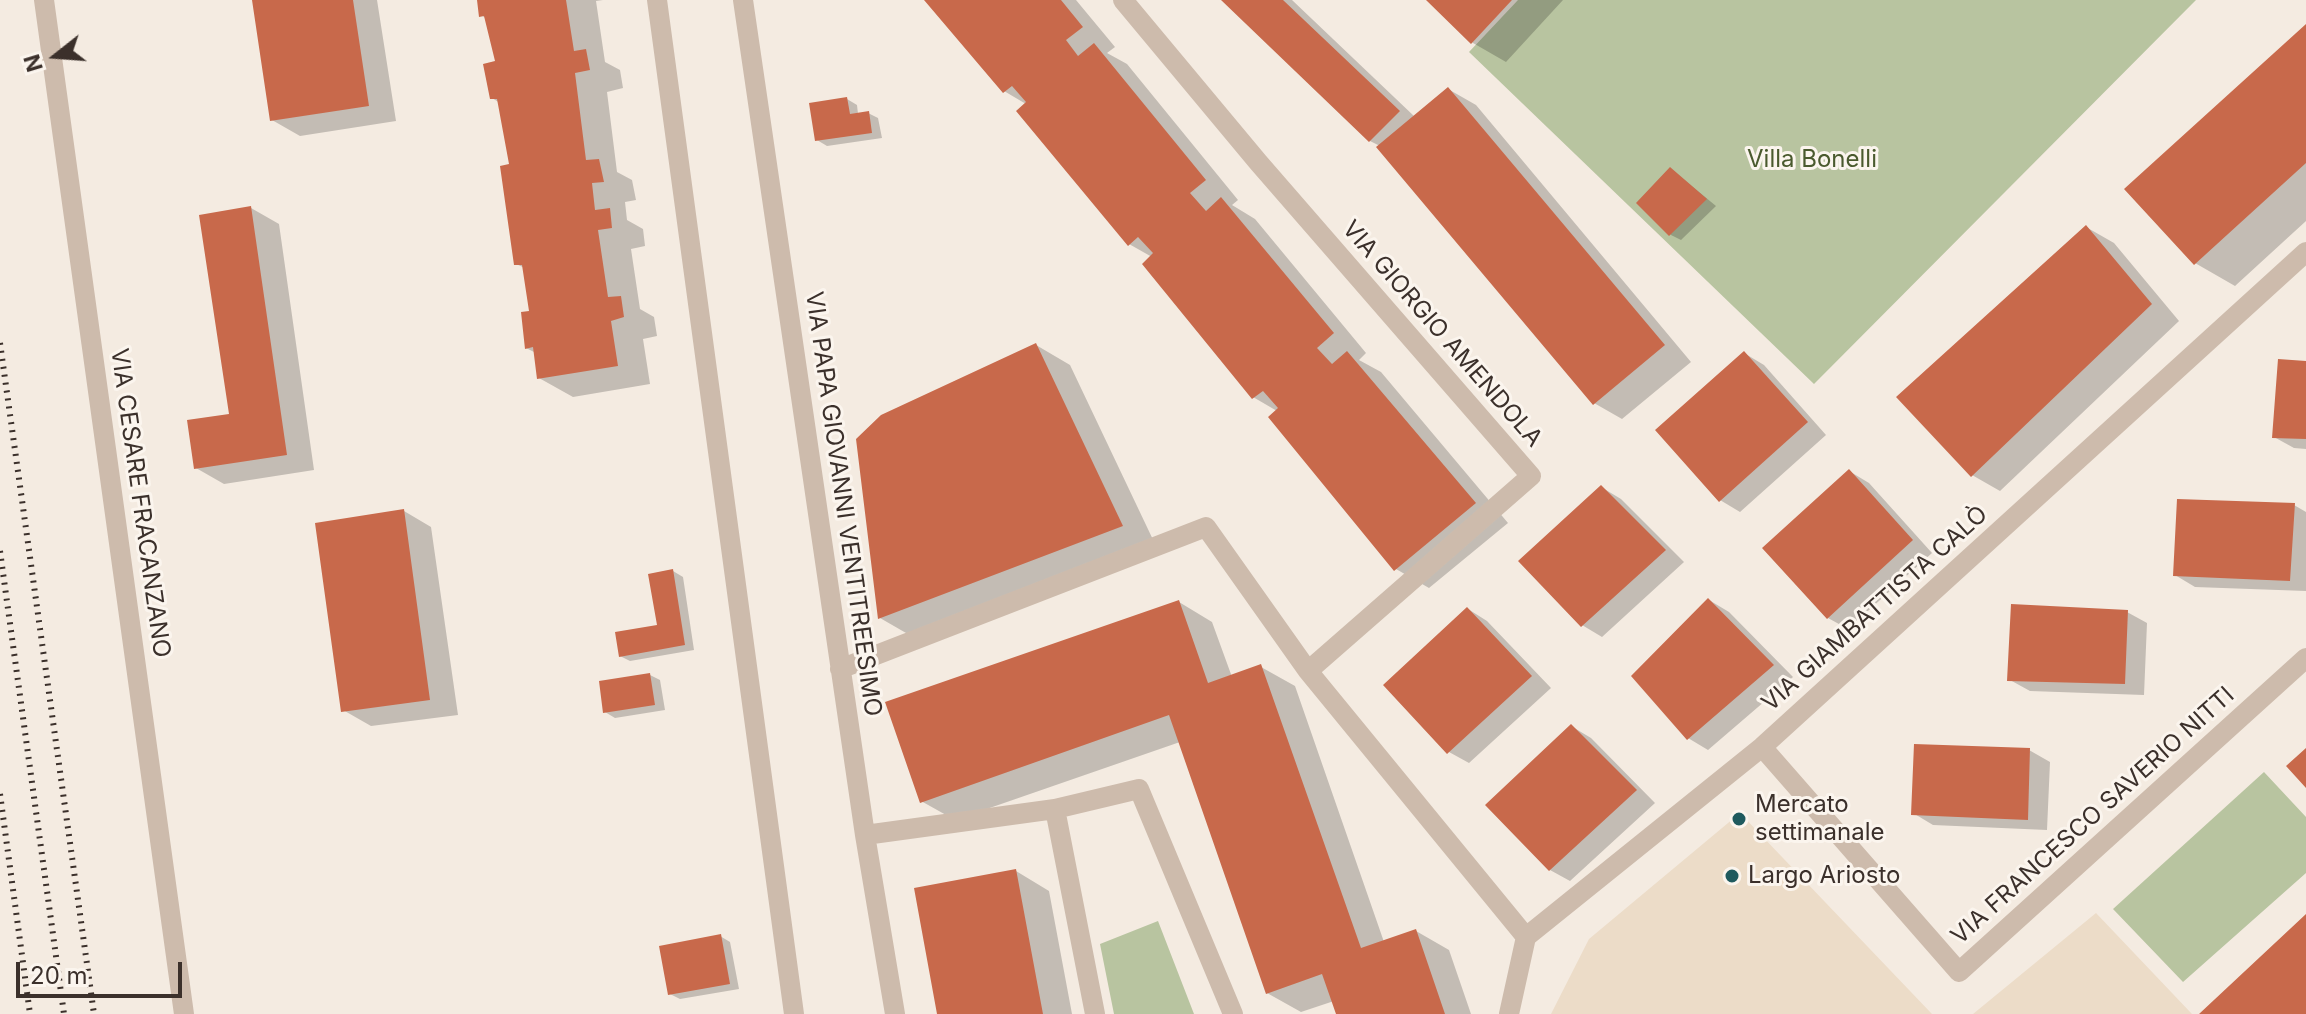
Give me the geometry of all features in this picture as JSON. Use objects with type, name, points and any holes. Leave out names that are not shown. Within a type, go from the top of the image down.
[{"type":"street","name":"VIA CESARE FRACANZANO","points":[[44,0],[184,1014]]},
{"type":"street","points":[[657,0],[794,1014]]},
{"type":"street","name":"VIA PAPA GIOVANNI VENTITREESIMO","points":[[743,0],[840,669],[895,1014]]},
{"type":"street","name":"VIA GIORGIO AMENDOLA","points":[[1123,0],[1258,162],[1531,476],[1308,671]]},
{"type":"street","name":"VIA GIAMBATTISTA CALÒ","points":[[1526,937],[1762,747],[2306,252]]},
{"type":"street","points":[[840,669],[1206,527],[1308,671],[1526,937],[1509,1014]]},
{"type":"street","name":"VIA FRANCESCO SAVERIO NITTI","points":[[1762,747],[1959,972],[2306,658]]},
{"type":"street","points":[[865,835],[1055,809],[1139,789],[1233,1014]]},
{"type":"street","points":[[1055,809],[1095,1014]]},
{"type":"green space","name":"Villa Bonelli","points":[[1518,0],[2196,0],[1814,384],[1469,52]]},
{"type":"green space","points":[[2264,772],[2306,817],[2306,873],[2183,982],[2113,909]]},
{"type":"green space","points":[[1158,921],[1194,1014],[1114,1014],[1100,944]]},
{"type":"shaded area","name":"Largo Ariosto","points":[[1740,813],[1932,1014],[1551,1014],[1589,939]]},
{"type":"shaded area","points":[[2096,913],[2192,1014],[1973,1014]]},
{"type":"building","points":[[252,0],[353,0],[369,106],[270,121]]},
{"type":"building","points":[[477,0],[566,0],[574,51],[586,49],[590,70],[575,73],[586,160],[599,159],[604,182],[592,183],[595,210],[610,208],[612,228],[598,230],[608,297],[621,296],[624,317],[611,321],[618,366],[537,379],[533,347],[525,349],[521,312],[529,311],[522,265],[514,265],[500,166],[509,164],[497,99],[490,99],[483,64],[495,61],[484,16],[479,17]]},
{"type":"building","points":[[924,0],[1061,0],[1083,27],[1066,40],[1078,56],[1094,43],[1206,180],[1190,193],[1206,211],[1221,197],[1334,333],[1317,348],[1332,364],[1347,351],[1476,503],[1394,571],[1268,417],[1278,408],[1263,391],[1252,399],[1142,264],[1153,253],[1138,237],[1128,246],[1016,111],[1026,102],[1012,86],[1003,93]]},
{"type":"building","points":[[1221,0],[1283,0],[1400,111],[1369,142]]},
{"type":"building","points":[[1426,0],[1512,0],[1471,44]]},
{"type":"building","points":[[2306,24],[2306,163],[2194,265],[2124,189]]},
{"type":"building","points":[[1448,87],[1665,345],[1593,405],[1376,147]]},
{"type":"building","points":[[847,97],[850,114],[869,111],[872,133],[815,141],[809,103]]},
{"type":"building","points":[[1670,167],[1707,199],[1669,236],[1636,203]]},
{"type":"building","points":[[251,206],[287,455],[194,469],[187,420],[229,414],[199,215]]},
{"type":"building","points":[[2086,225],[2152,304],[1971,477],[1896,397]]},
{"type":"building","points":[[1036,343],[1123,526],[878,619],[856,439],[881,415]]},
{"type":"building","points":[[1744,351],[1808,422],[1719,502],[1655,430]]},
{"type":"building","points":[[2278,359],[2306,361],[2306,439],[2272,438]]},
{"type":"building","points":[[1849,469],[1913,540],[1827,619],[1762,548]]},
{"type":"building","points":[[1601,485],[1666,550],[1581,627],[1518,561]]},
{"type":"building","points":[[2177,499],[2295,503],[2290,581],[2173,576]]},
{"type":"building","points":[[404,509],[430,700],[341,712],[315,523]]},
{"type":"building","points":[[673,569],[685,645],[619,657],[615,632],[657,625],[648,574]]},
{"type":"building","points":[[1708,598],[1774,665],[1687,740],[1631,676]]},
{"type":"building","points":[[1179,600],[1208,683],[1261,664],[1361,948],[1416,929],[1445,1014],[1336,1014],[1322,974],[1266,994],[1169,715],[920,803],[885,702]]},
{"type":"building","points":[[2011,604],[2128,610],[2125,684],[2007,681]]},
{"type":"building","points":[[1467,607],[1532,676],[1447,754],[1383,685]]},
{"type":"building","points":[[650,673],[655,705],[603,713],[599,681]]},
{"type":"building","points":[[1571,724],[1637,790],[1549,871],[1485,805]]},
{"type":"building","points":[[1914,744],[2030,748],[2028,820],[1911,815]]},
{"type":"building","points":[[2306,748],[2306,788],[2286,766]]},
{"type":"building","points":[[1016,869],[1043,1014],[937,1014],[914,888]]},
{"type":"building","points":[[2306,914],[2306,1014],[2199,1014]]},
{"type":"building","points":[[721,934],[730,984],[668,995],[659,946]]},
{"type":"railway","points":[[0,343],[94,1014]]},
{"type":"railway","points":[[0,551],[64,1014]]},
{"type":"railway","points":[[0,794],[30,1014]]},
{"type":"place","name":"Mercato settimanale","points":[[1739,819]]},
{"type":"place","name":"Largo Ariosto","points":[[1732,876]]}]
